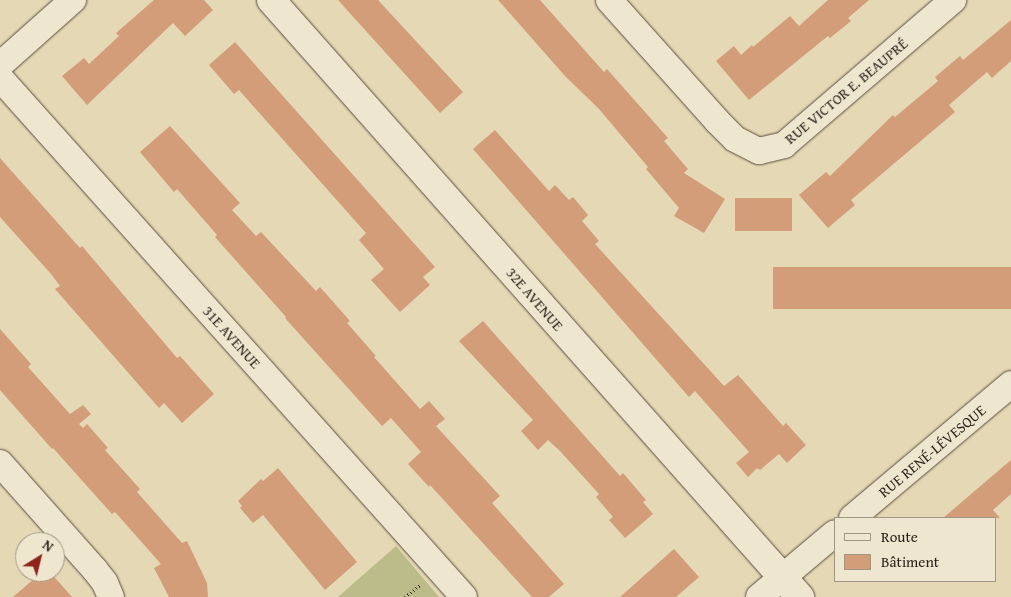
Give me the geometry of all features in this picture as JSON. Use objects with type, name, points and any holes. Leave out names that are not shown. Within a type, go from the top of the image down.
[{"type":"street","points":[[0,65],[73,0]]},
{"type":"street","name":"32E AVENUE","points":[[271,0],[791,587]]},
{"type":"street","name":"RUE VICTOR E. BEAUPRÉ","points":[[609,0],[717,121],[735,139],[759,151],[784,145],[953,0]]},
{"type":"street","name":"31E AVENUE","points":[[0,78],[464,597]]},
{"type":"street","name":"RUE RENÉ-LÉVESQUE","points":[[853,517],[1011,384]]},
{"type":"street","points":[[0,463],[95,570],[105,583],[111,597]]},
{"type":"street","points":[[759,597],[791,587],[834,534]]},
{"type":"green space","points":[[396,546],[439,597],[338,597]]},
{"type":"building","points":[[154,0],[204,0],[213,10],[185,36],[173,23],[87,105],[62,76],[84,58],[89,64],[119,36],[116,33]]},
{"type":"building","points":[[338,0],[378,0],[463,92],[440,113]]},
{"type":"building","points":[[498,0],[540,0],[604,72],[607,69],[668,138],[664,141],[688,169],[684,173],[725,199],[704,233],[674,216],[679,208],[646,169],[648,167],[599,109],[565,76]]},
{"type":"building","points":[[828,0],[869,0],[848,18],[851,21],[830,38],[828,36],[749,100],[716,61],[734,46],[741,55],[790,16],[799,26]]},
{"type":"building","points":[[1011,20],[1011,61],[992,78],[987,72],[949,105],[955,112],[851,200],[855,205],[828,228],[799,195],[826,172],[830,176],[893,115],[895,117],[938,81],[935,77],[960,56],[963,60]]},
{"type":"building","points":[[235,42],[435,267],[423,277],[430,285],[400,312],[371,280],[384,269],[359,240],[366,233],[239,90],[234,94],[209,65]]},
{"type":"building","points":[[170,126],[240,203],[232,210],[256,236],[261,232],[316,291],[320,287],[350,321],[347,323],[376,356],[374,357],[420,409],[429,401],[445,419],[436,426],[500,496],[492,503],[564,584],[549,597],[532,597],[430,485],[429,487],[408,464],[421,452],[391,418],[382,426],[285,318],[215,237],[217,235],[177,189],[174,192],[140,152]]},
{"type":"building","points":[[495,130],[549,191],[555,185],[569,200],[573,197],[588,215],[582,221],[599,241],[595,244],[724,386],[738,375],[783,426],[786,423],[806,445],[787,463],[779,454],[760,470],[757,468],[748,477],[736,463],[749,452],[695,391],[689,397],[473,149]]},
{"type":"building","points":[[0,158],[80,248],[82,246],[177,358],[180,356],[214,394],[182,423],[164,403],[159,408],[55,289],[60,286],[51,274],[0,217]]},
{"type":"building","points":[[735,198],[792,198],[792,231],[735,231]]},
{"type":"building","points":[[773,267],[1011,267],[1011,309],[773,309]]},
{"type":"building","points":[[483,321],[620,476],[623,473],[646,500],[643,502],[653,514],[625,538],[609,520],[613,517],[596,497],[599,494],[560,451],[548,440],[538,450],[521,431],[533,420],[459,341]]},
{"type":"building","points":[[0,329],[31,364],[28,367],[70,414],[83,405],[91,414],[79,424],[83,428],[87,424],[108,448],[105,450],[140,489],[137,492],[182,543],[187,541],[207,583],[208,597],[169,597],[154,568],[161,564],[115,512],[112,514],[0,390]]},
{"type":"building","points":[[1011,460],[1011,494],[993,510],[1000,518],[944,517]]},
{"type":"building","points":[[278,468],[357,562],[325,590],[263,515],[253,523],[240,508],[242,506],[238,501],[261,479],[263,481]]},
{"type":"building","points":[[674,549],[699,577],[676,597],[620,597]]},
{"type":"building","points":[[30,582],[59,582],[72,597],[13,597]]}]
